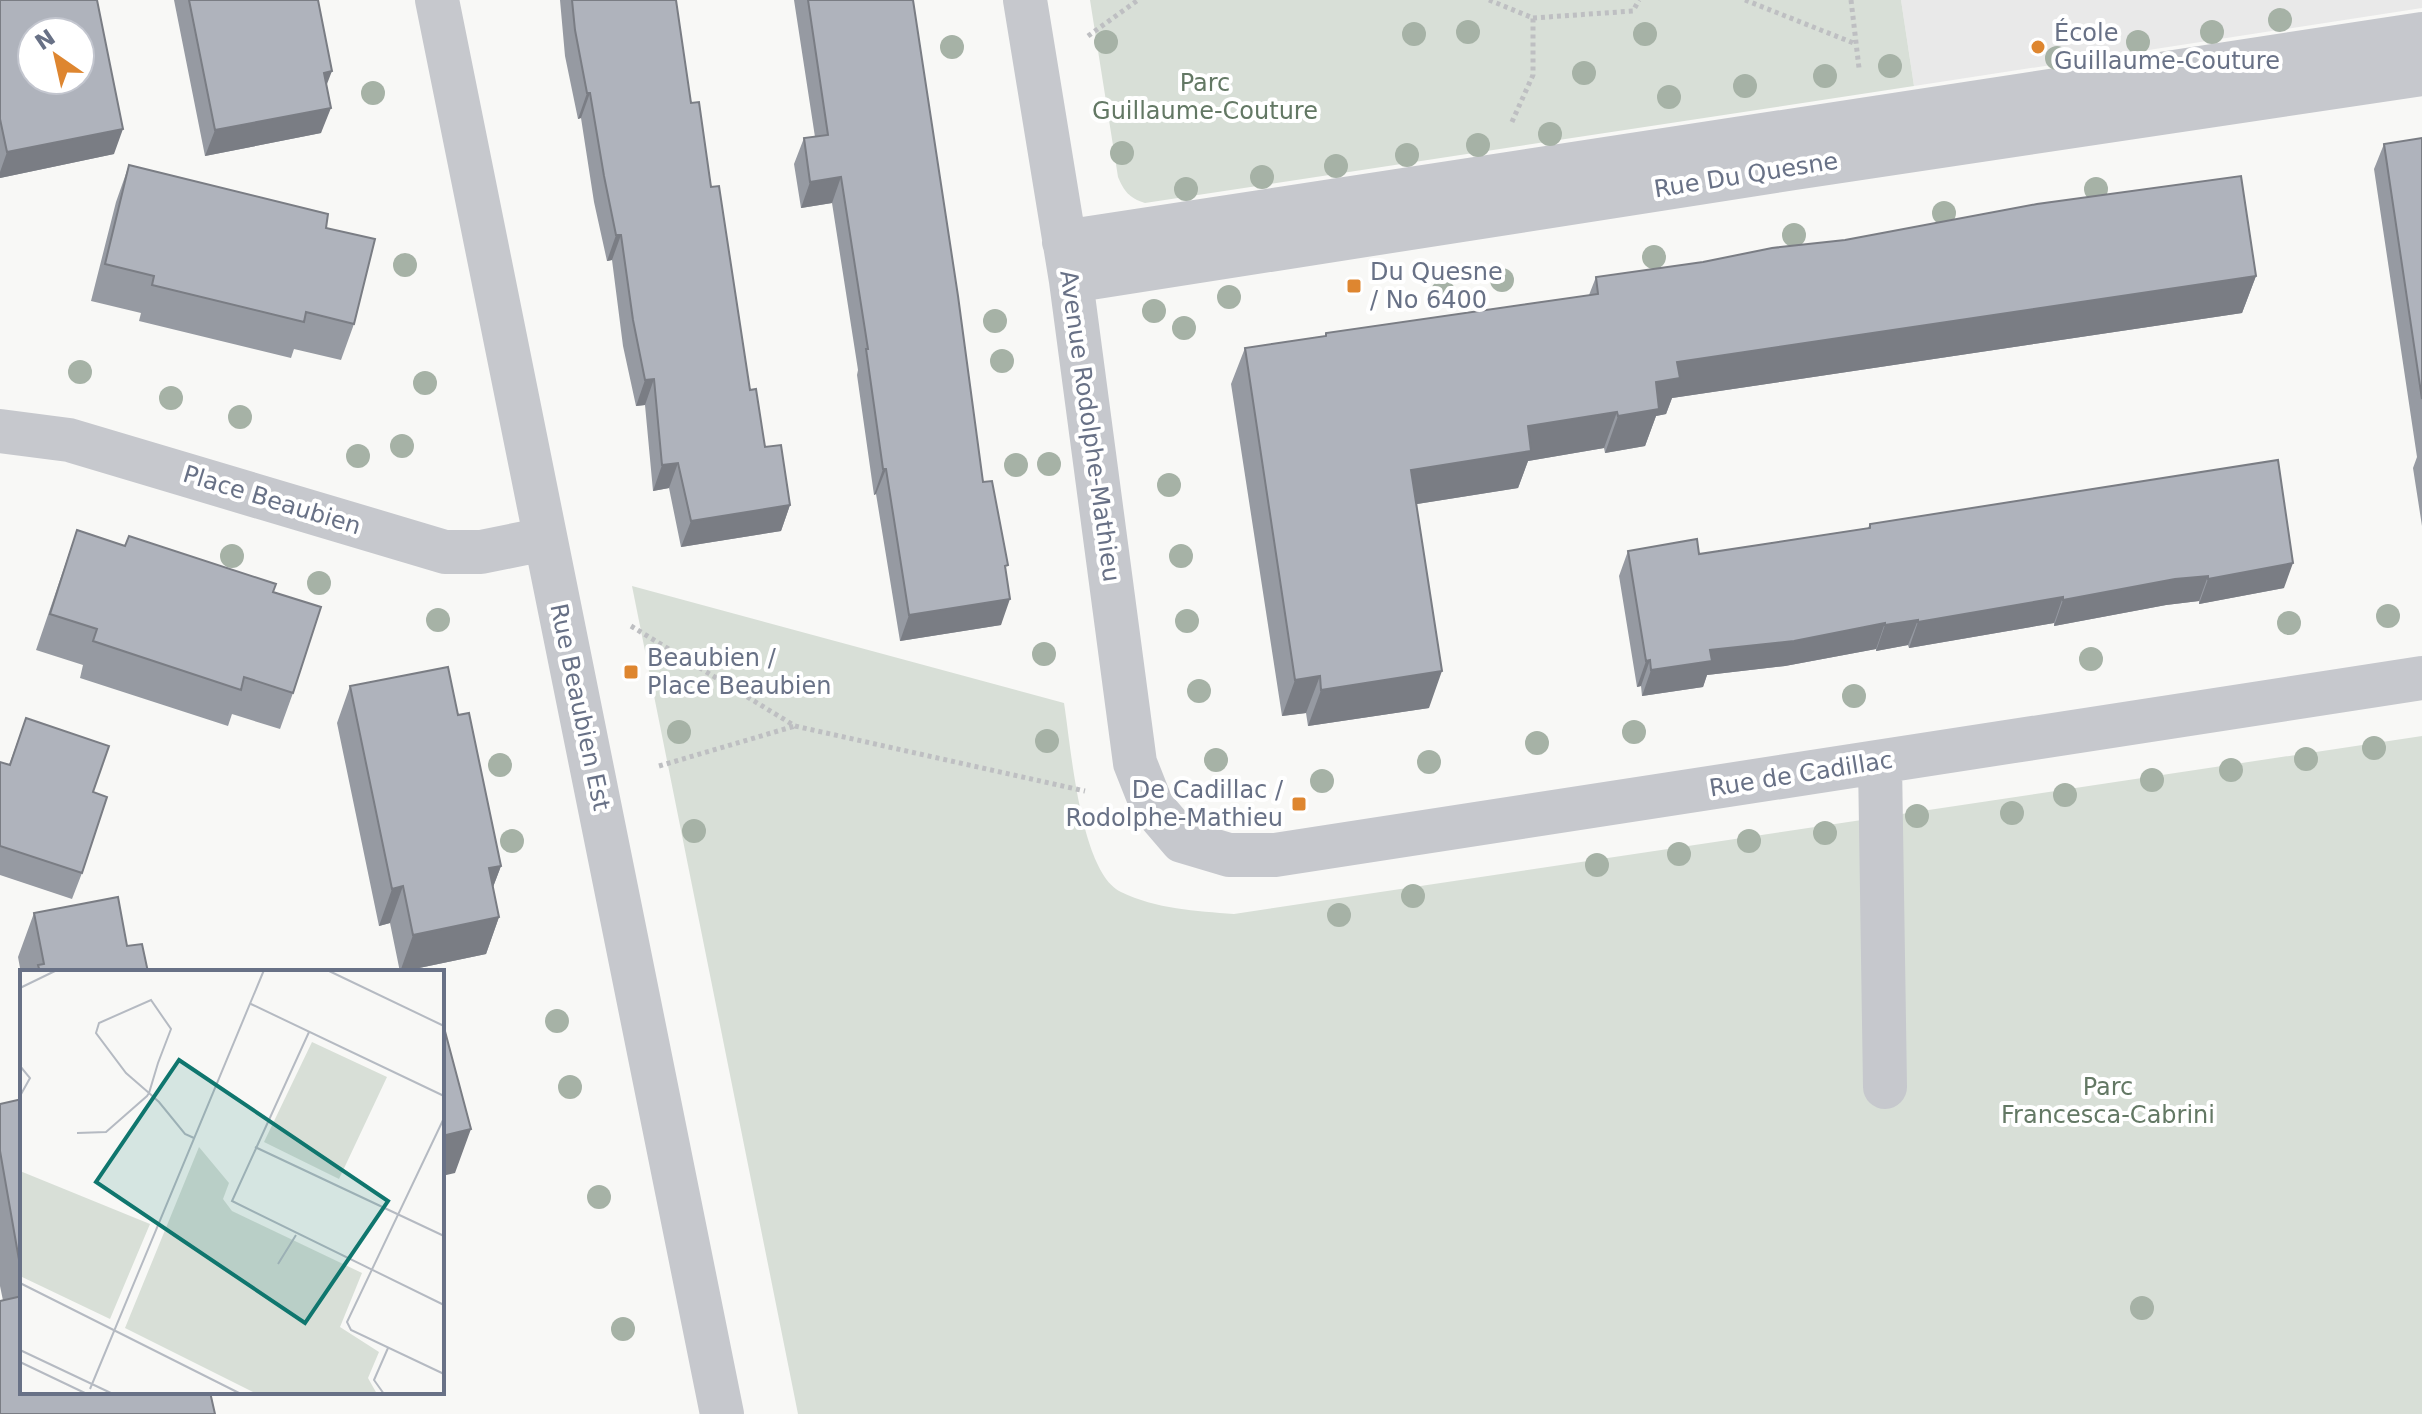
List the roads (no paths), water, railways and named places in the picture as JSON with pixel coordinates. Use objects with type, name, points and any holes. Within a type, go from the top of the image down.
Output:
[{"type":"street","name":"Rue Beaubien Est","points":[[437,0],[722,1414]]},
{"type":"street","name":"Avenue Rodolphe-Mathieu","points":[[1025,0],[1068,261],[1135,763],[1152,806],[1182,841]]},
{"type":"street","points":[[1068,261],[2422,34]]},
{"type":"street","name":"Rue Du Quesne","points":[[1068,261],[1779,170],[2422,74]]},
{"type":"street","name":"Place Beaubien","points":[[0,431],[69,440],[445,552],[481,552],[545,539]]},
{"type":"street","name":"Rue de Cadillac","points":[[1182,841],[1229,855],[1275,855],[2422,678]]},
{"type":"street","points":[[1880,762],[1885,1087]]},
{"type":"place","name":"École Guillaume-Couture","points":[[2038,47]]},
{"type":"place","name":"Du Quesne / No 6400","points":[[1354,286]]},
{"type":"place","name":"Beaubien / Place Beaubien","points":[[631,672]]},
{"type":"place","name":"De Cadillac / Rodolphe-Mathieu","points":[[1299,804]]},
{"type":"park label","name":"Parc Guillaume-Couture","points":[[1205,97]]},
{"type":"park label","name":"Parc Francesca-Cabrini","points":[[2108,1101]]}]
